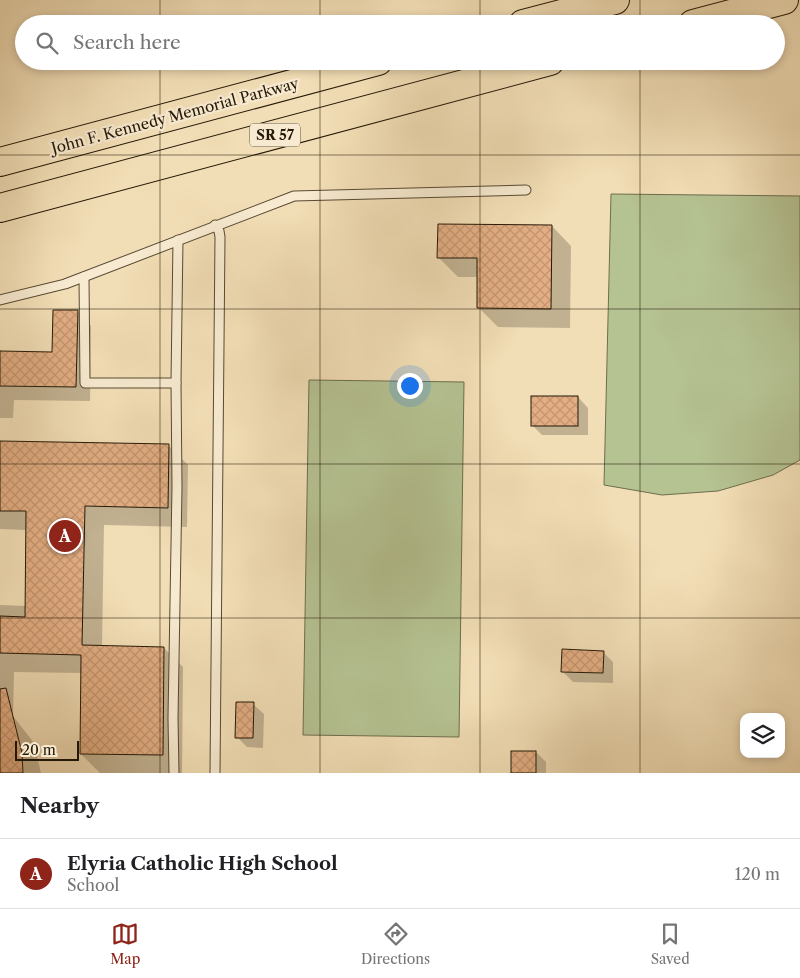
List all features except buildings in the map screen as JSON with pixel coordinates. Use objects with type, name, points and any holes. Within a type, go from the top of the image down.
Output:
[{"type":"highway","points":[[558,15],[615,0]]},
{"type":"highway","points":[[727,15],[784,0]]},
{"type":"highway","name":"John F. Kennedy Memorial Parkway","points":[[0,162],[344,70]]},
{"type":"highway","name":"SR 57","points":[[0,208],[516,70]]},
{"type":"lane","points":[[0,300],[65,284],[294,196],[526,190]]},
{"type":"lane","points":[[215,225],[220,237],[215,773]]},
{"type":"lane","points":[[174,773],[178,240]]},
{"type":"lane","points":[[84,277],[85,383],[176,384]]},
{"type":"green space","points":[[611,194],[800,196],[800,460],[773,475],[718,491],[662,495],[604,485]]},
{"type":"green space","points":[[309,380],[464,382],[459,737],[303,735]]},
{"type":"place","name":"Elyria Catholic High School","points":[[65,536]]}]
